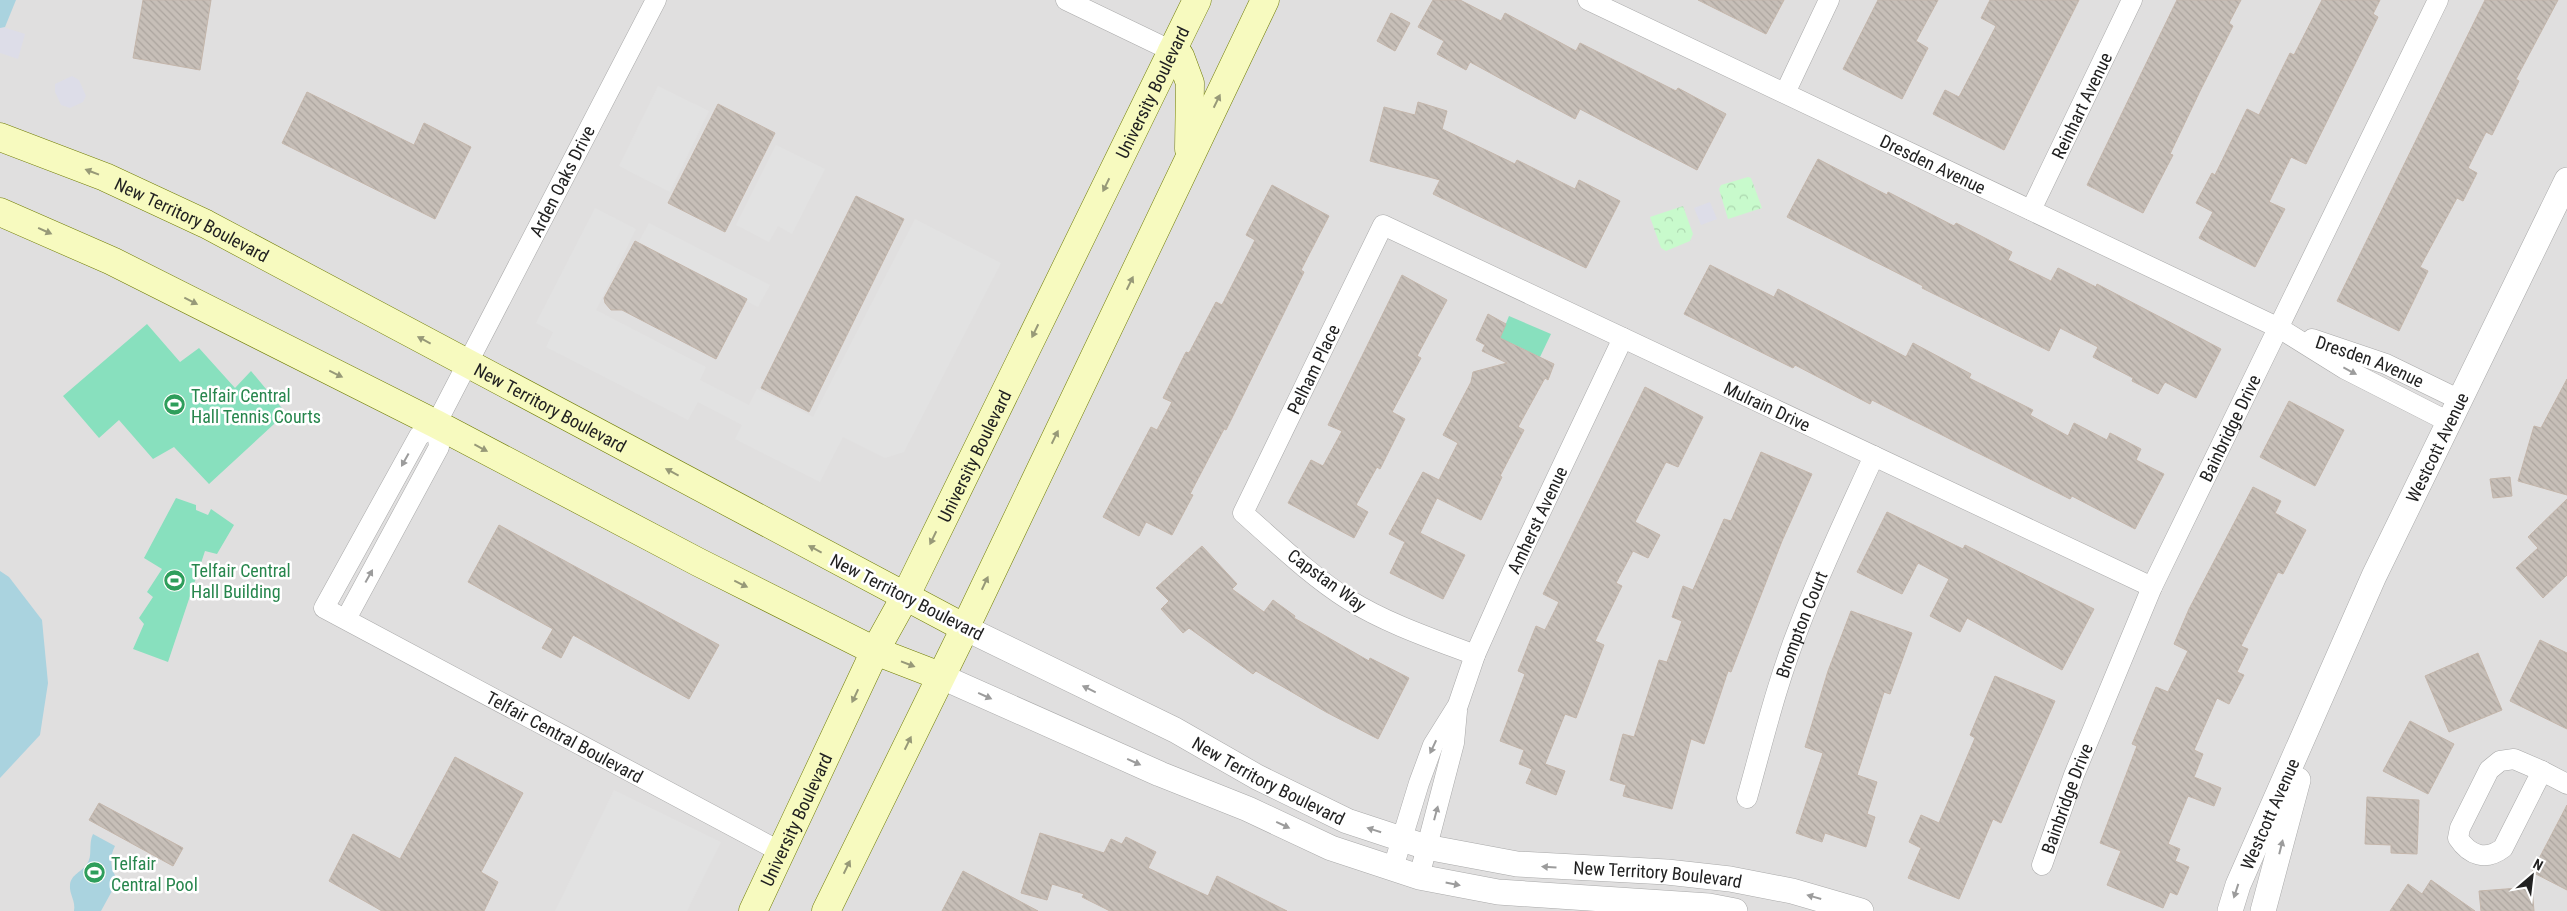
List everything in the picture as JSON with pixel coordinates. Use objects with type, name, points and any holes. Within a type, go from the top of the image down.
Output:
[{"type":"main road","name":"University Boulevard","points":[[753,911],[783,853],[876,652],[1197,0]]},
{"type":"main road","points":[[826,911],[965,628],[1265,0]]},
{"type":"main road","points":[[1172,51],[1180,56],[1190,83],[1188,160]]},
{"type":"main road","name":"New Territory Boulevard","points":[[0,137],[106,177],[197,220],[965,628]]},
{"type":"main road","name":"New Territory Boulevard","points":[[0,212],[112,261],[436,424],[689,558],[876,652],[940,676]]},
{"type":"street","name":"Arden Oaks Drive","points":[[467,363],[656,0]]},
{"type":"street","points":[[1066,0],[1172,51]]},
{"type":"street","name":"Dresden Avenue","points":[[1588,0],[2279,328],[2345,369],[2449,422]]},
{"type":"street","points":[[1785,93],[1829,0]]},
{"type":"street","name":"Reinhart Avenue","points":[[2031,210],[2132,0]]},
{"type":"street","name":"Bainbridge Drive","points":[[2042,866],[2074,775],[2152,588],[2438,0]]},
{"type":"street","name":"Westcott Avenue","points":[[2230,911],[2238,885],[2313,719],[2374,576],[2567,181]]},
{"type":"street","name":"Mulrain Drive","points":[[1383,225],[2152,588]]},
{"type":"street","name":"Pelham Place","points":[[1243,513],[1383,225]]},
{"type":"street","name":"Dresden Avenue","points":[[2279,328],[2386,364],[2460,400]]},
{"type":"street","name":"Amherst Avenue","points":[[1393,868],[1433,744],[1458,705],[1476,655],[1512,572],[1624,338]]},
{"type":"street","name":"Telfair Central Boulevard","points":[[467,363],[436,424],[418,436],[324,608],[783,853]]},
{"type":"street","points":[[346,619],[439,447],[436,424]]},
{"type":"street","name":"Brompton Court","points":[[1747,798],[1778,688],[1798,628],[1823,567],[1874,456]]},
{"type":"street","name":"Capstan Way","points":[[1243,513],[1319,578],[1350,600],[1400,625],[1476,655]]},
{"type":"street","points":[[368,528],[389,540]]},
{"type":"street","name":"New Territory Boulevard","points":[[965,628],[1175,730],[1257,777],[1347,821],[1426,847],[1517,864],[1667,872],[1730,879],[1792,891],[1861,911]]},
{"type":"street","name":"New Territory Boulevard","points":[[940,676],[1160,774],[1248,809],[1331,848],[1419,877],[1498,892],[1709,906],[1735,911]]},
{"type":"street","name":"Amherst Avenue","points":[[1419,877],[1454,743],[1458,705]]},
{"type":"street","name":"Westcott Avenue","points":[[2263,911],[2275,873],[2313,719]]},
{"type":"street","points":[[2542,771],[2503,848],[2485,857],[2464,847],[2458,838],[2460,828],[2489,770],[2500,761],[2514,759],[2542,771],[2567,784]]},
{"type":"shaded area","points":[[0,0],[2567,0],[2567,911],[0,911]]},
{"type":"shaded area","points":[[0,26],[25,34],[18,59],[0,53]]},
{"type":"shaded area","points":[[72,76],[79,80],[86,96],[83,102],[70,108],[61,105],[55,92],[55,84]]},
{"type":"shaded area","points":[[658,86],[709,111],[670,192],[619,166]]},
{"type":"shaded area","points":[[776,145],[825,169],[792,234],[778,226],[769,242],[736,225]]},
{"type":"shaded area","points":[[1710,202],[1717,219],[1701,225],[1694,208]]},
{"type":"shaded area","points":[[595,208],[636,229],[596,310],[706,367],[700,380],[749,405],[757,389],[813,417],[915,219],[1001,263],[904,452],[885,458],[843,437],[820,482],[735,439],[742,425],[698,402],[688,420],[546,347],[553,332],[536,323]]},
{"type":"shaded area","points":[[649,223],[770,285],[758,307],[637,245]]},
{"type":"shaded area","points":[[614,790],[721,842],[687,911],[555,911]]},
{"type":"green space","points":[[1748,177],[1751,178],[1762,208],[1728,219],[1719,189],[1721,185]]},
{"type":"green space","points":[[1683,206],[1693,234],[1690,241],[1666,251],[1661,248],[1650,217]]},
{"type":"green space","points":[[1509,316],[1551,334],[1540,357],[1500,338]]},
{"type":"green space","name":"Telfair Central Hall Tennis Courts","points":[[147,324],[180,362],[199,348],[235,388],[251,371],[286,413],[209,484],[174,447],[153,459],[119,420],[99,438],[63,396]]},
{"type":"green space","name":"Telfair Central Hall Building","points":[[176,498],[196,505],[196,510],[208,515],[211,509],[234,525],[217,554],[205,551],[168,662],[133,649],[144,624],[139,618],[153,597],[147,592],[162,569],[144,558]]},
{"type":"water","points":[[0,0],[16,0],[5,27],[0,28]]},
{"type":"water","points":[[0,571],[9,577],[42,620],[48,683],[40,735],[0,778]]},
{"type":"water","name":"Telfair Central Pool","points":[[93,834],[115,846],[111,863],[113,872],[118,880],[101,911],[74,911],[70,888],[71,881],[89,861]]},
{"type":"building","points":[[143,0],[211,0],[200,70],[133,58]]},
{"type":"building","points":[[1433,0],[1460,0],[1501,21],[1505,13],[1576,51],[1580,43],[1676,91],[1678,88],[1726,114],[1697,170],[1580,109],[1575,119],[1470,62],[1466,70],[1437,54],[1444,41],[1418,27]]},
{"type":"building","points":[[1698,0],[1784,0],[1766,34]]},
{"type":"building","points":[[1878,0],[1938,0],[1916,41],[1928,48],[1902,99],[1843,69]]},
{"type":"building","points":[[1990,0],[2079,0],[2004,150],[1933,114],[1945,90],[1959,97],[1996,26],[1981,18]]},
{"type":"building","points":[[2177,0],[2241,0],[2229,23],[2233,26],[2170,154],[2173,155],[2143,213],[2087,185]]},
{"type":"building","points":[[2322,0],[2380,0],[2373,14],[2378,17],[2306,164],[2291,157],[2269,202],[2285,209],[2255,267],[2199,238],[2213,212],[2196,203],[2212,173],[2215,175],[2247,109],[2259,115],[2290,53],[2294,55]]},
{"type":"building","points":[[2485,0],[2558,0],[2516,79],[2519,81],[2492,135],[2486,132],[2468,168],[2477,173],[2463,201],[2457,198],[2420,267],[2428,271],[2399,331],[2337,301]]},
{"type":"building","points":[[1391,13],[1410,23],[1395,51],[1377,41]]},
{"type":"building","points":[[307,92],[414,145],[424,123],[471,147],[435,219],[282,143]]},
{"type":"building","points":[[1418,102],[1447,111],[1442,129],[1515,164],[1517,160],[1575,189],[1579,180],[1620,201],[1586,268],[1433,194],[1440,180],[1370,161],[1384,107],[1415,115]]},
{"type":"building","points":[[718,104],[775,133],[725,232],[668,203]]},
{"type":"building","points":[[1818,159],[1887,195],[1888,192],[1954,226],[1956,223],[2012,252],[2008,260],[2051,281],[2058,268],[2096,287],[2097,284],[2221,349],[2196,398],[2165,382],[2158,394],[2132,381],[2133,378],[2093,357],[2098,347],[2060,328],[2049,351],[1922,288],[1923,286],[1787,217]]},
{"type":"building","points":[[1272,185],[1329,216],[1301,270],[1304,272],[1282,317],[1226,430],[1224,429],[1190,494],[1193,495],[1172,535],[1146,522],[1139,536],[1103,517],[1151,427],[1157,430],[1172,402],[1163,398],[1186,352],[1189,353],[1216,302],[1222,305],[1255,240],[1246,235]]},
{"type":"building","points":[[856,196],[904,219],[809,412],[761,388]]},
{"type":"building","points":[[635,241],[747,299],[716,359],[622,310],[611,310],[605,303],[604,298]]},
{"type":"building","points":[[1710,265],[1774,297],[1778,289],[1906,357],[1913,343],[1971,374],[1969,378],[2033,410],[2030,415],[2068,436],[2074,423],[2107,440],[2110,433],[2141,449],[2136,460],[2164,474],[2135,529],[2072,496],[2070,499],[1872,400],[1870,404],[1795,365],[1793,368],[1684,314]]},
{"type":"building","points":[[1402,275],[1447,300],[1417,356],[1421,358],[1392,412],[1405,419],[1380,469],[1377,467],[1356,505],[1368,512],[1354,538],[1288,503],[1311,460],[1323,466],[1342,431],[1328,425]]},
{"type":"building","points":[[1488,314],[1506,324],[1500,338],[1554,364],[1548,380],[1545,378],[1518,427],[1524,430],[1500,476],[1502,477],[1481,520],[1437,498],[1420,533],[1465,555],[1443,599],[1390,573],[1405,542],[1389,534],[1423,472],[1439,480],[1458,443],[1443,435],[1471,382],[1473,372],[1507,363],[1482,351],[1485,345],[1476,340]]},
{"type":"building","points":[[2567,379],[2567,495],[2518,481],[2534,426],[2541,428]]},
{"type":"building","points":[[1645,387],[1703,417],[1678,467],[1666,462],[1635,522],[1660,535],[1648,558],[1633,551],[1616,583],[1622,586],[1595,641],[1604,645],[1576,718],[1565,714],[1545,764],[1565,771],[1556,795],[1526,783],[1532,769],[1519,764],[1524,750],[1500,741],[1525,674],[1518,671],[1536,626],[1545,630],[1559,602],[1543,594]]},
{"type":"building","points":[[2289,401],[2344,430],[2315,486],[2260,457]]},
{"type":"building","points":[[1761,452],[1812,474],[1782,541],[1731,672],[1728,671],[1704,744],[1691,739],[1672,809],[1623,796],[1626,785],[1610,780],[1623,734],[1634,737],[1659,660],[1667,662],[1682,621],[1672,617],[1683,586],[1693,590],[1724,519],[1731,521]]},
{"type":"building","points":[[2510,477],[2512,496],[2493,498],[2490,479]]},
{"type":"building","points":[[2253,487],[2281,501],[2275,513],[2306,530],[2283,574],[2278,572],[2241,646],[2248,649],[2237,672],[2244,675],[2229,704],[2217,698],[2194,750],[2203,754],[2194,777],[2221,788],[2214,806],[2188,796],[2168,844],[2180,849],[2175,861],[2189,867],[2177,895],[2170,892],[2163,908],[2107,885],[2121,851],[2100,843],[2137,746],[2132,744],[2156,687],[2168,692],[2188,651],[2174,644],[2189,609]]},
{"type":"building","points":[[2567,499],[2567,575],[2543,598],[2516,568],[2538,548],[2528,537]]},
{"type":"building","points":[[1887,512],[1963,549],[1965,545],[2094,609],[2062,670],[1967,618],[1960,632],[1930,616],[1949,579],[1918,563],[1902,594],[1857,572]]},
{"type":"building","points":[[499,525],[719,645],[689,699],[573,635],[561,658],[542,648],[553,629],[468,582]]},
{"type":"building","points":[[1202,546],[1237,584],[1232,589],[1264,612],[1273,600],[1295,616],[1294,618],[1369,661],[1370,658],[1409,678],[1378,739],[1326,712],[1256,671],[1253,674],[1189,628],[1183,633],[1161,609],[1169,601],[1156,588]]},
{"type":"building","points":[[1851,611],[1912,633],[1890,694],[1884,692],[1857,775],[1877,782],[1867,814],[1875,817],[1866,847],[1825,833],[1822,842],[1796,833],[1823,753],[1805,747],[1828,671]]},
{"type":"building","points":[[2540,640],[2567,653],[2567,729],[2510,701]]},
{"type":"building","points":[[2478,653],[2502,710],[2449,732],[2425,676]]},
{"type":"building","points":[[1995,676],[2055,701],[2001,823],[1993,819],[1959,899],[1908,878],[1921,848],[1909,842],[1921,815],[1939,823],[1975,738],[1970,735]]},
{"type":"building","points":[[2410,721],[2454,744],[2428,794],[2383,771]]},
{"type":"building","points":[[455,757],[523,793],[481,872],[498,882],[484,911],[382,911],[329,881],[353,834],[400,859]]},
{"type":"building","points":[[2367,797],[2419,800],[2417,854],[2391,853],[2391,845],[2365,844]]},
{"type":"building","points":[[99,803],[183,848],[173,866],[89,820]]},
{"type":"building","points":[[2567,805],[2567,890],[2532,872]]},
{"type":"building","points":[[1040,833],[1104,853],[1111,839],[1122,844],[1126,837],[1156,852],[1148,868],[1208,896],[1217,876],[1287,911],[1110,911],[1082,897],[1084,894],[1052,884],[1047,900],[1021,893]]},
{"type":"building","points":[[963,871],[1038,911],[942,911]]},
{"type":"building","points":[[2431,880],[2475,911],[2390,911],[2408,884],[2422,894]]},
{"type":"building","points":[[2532,887],[2534,911],[2481,911],[2479,891]]},
{"type":"place","name":"Telfair Central Hall Tennis Courts","points":[[175,405]]},
{"type":"place","name":"Telfair Central Hall Building","points":[[175,580]]},
{"type":"place","name":"Telfair Central Pool","points":[[95,873]]}]
